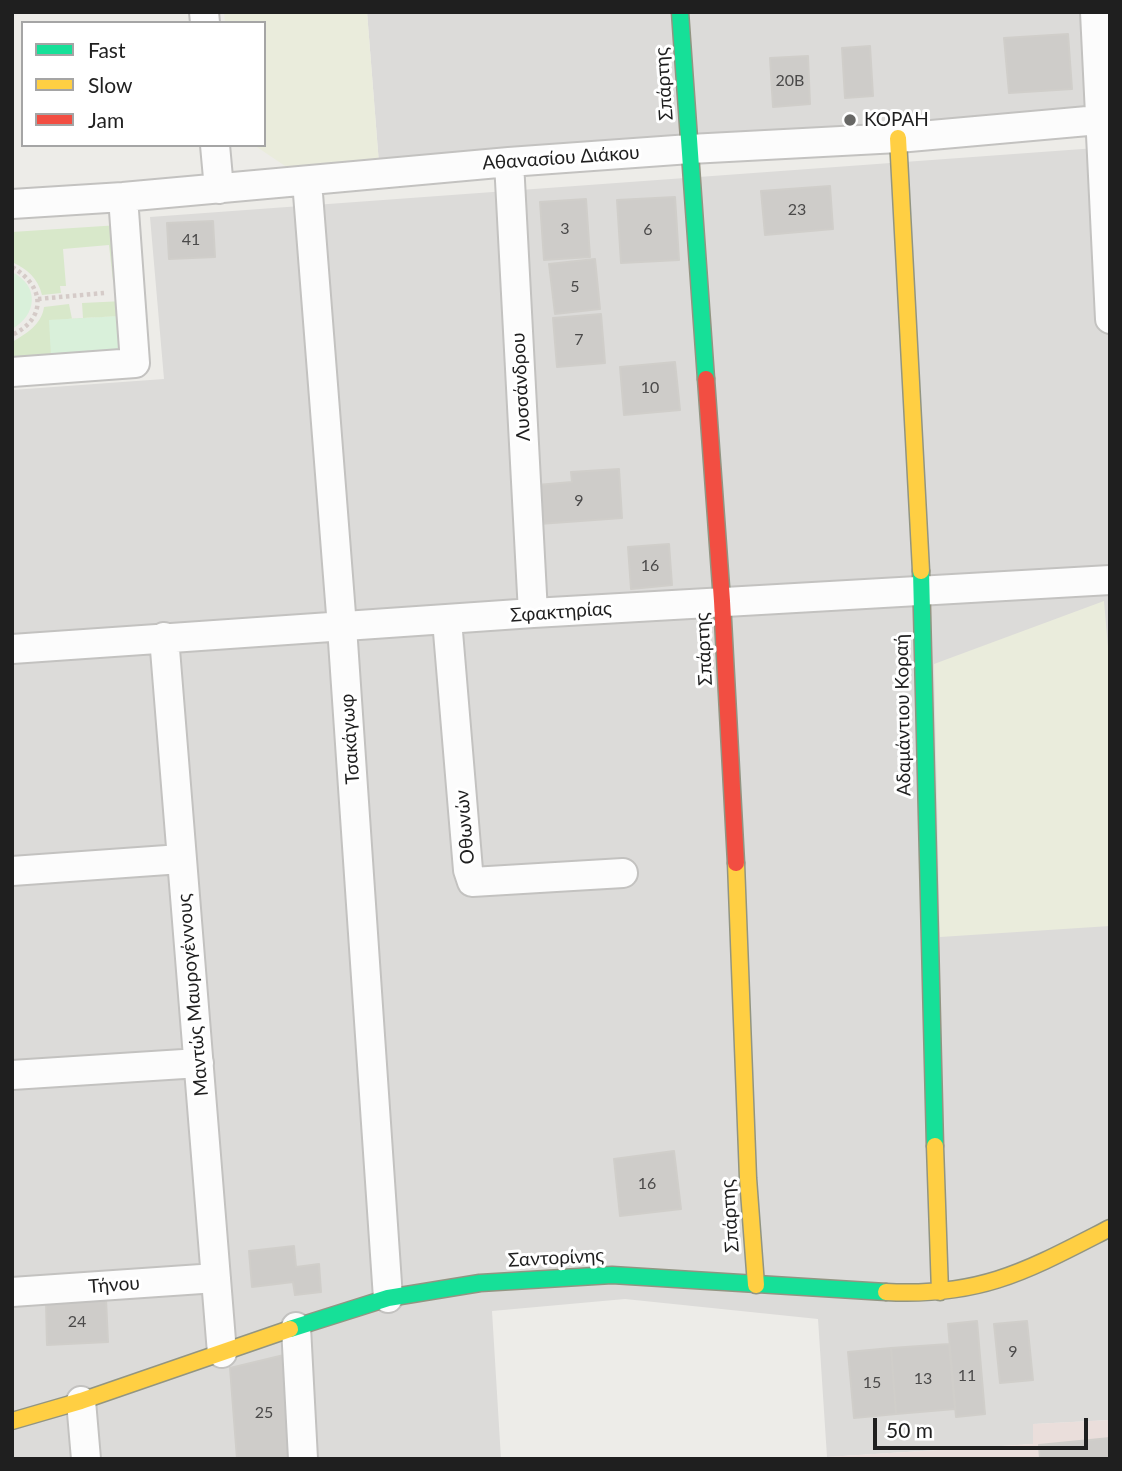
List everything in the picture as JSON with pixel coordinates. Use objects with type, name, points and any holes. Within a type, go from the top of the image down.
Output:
[{"type":"street","name":"Σπάρτης","points":[[680,12],[722,601],[743,1008],[748,1178],[757,1285]]},
{"type":"street","points":[[1095,12],[1105,119],[1110,319]]},
{"type":"street","name":"Αθανασίου Διάκου","points":[[12,204],[219,189],[509,162],[898,138],[1105,119]]},
{"type":"street","name":"Αδαμάντιου Κοραή","points":[[898,138],[922,590],[929,967],[940,1292]]},
{"type":"street","points":[[215,147],[219,189]]},
{"type":"street","name":"Λυσσάνδρου","points":[[509,162],[533,613]]},
{"type":"street","name":"Τσακάγωφ","points":[[307,181],[342,627],[388,1298]]},
{"type":"street","points":[[12,372],[135,363],[123,197]]},
{"type":"street","name":"Σφακτηρίας","points":[[12,649],[722,601],[1110,580]]},
{"type":"street","name":"Οθωνών","points":[[447,621],[468,870],[472,881],[623,873]]},
{"type":"street","name":"Μαντώς Μαυρογέννους","points":[[164,637],[222,1353]]},
{"type":"street","points":[[12,871],[181,859]]},
{"type":"street","points":[[12,1075],[199,1063]]},
{"type":"street","name":"Σαντορίνης","points":[[12,1421],[81,1401],[388,1298],[480,1283],[612,1275],[909,1293],[940,1292],[984,1285],[1012,1276],[1110,1228]]},
{"type":"street","name":"Τήνου","points":[[12,1292],[216,1278]]},
{"type":"street","points":[[296,1327],[303,1459]]},
{"type":"street","points":[[81,1401],[86,1459]]},
{"type":"path","points":[[12,267],[31,281],[38,299],[29,323],[12,335]]},
{"type":"path","points":[[38,299],[130,290]]},
{"type":"shaded area","points":[[367,12],[1110,12],[1110,114],[379,164]]},
{"type":"shaded area","points":[[1110,147],[1110,1420],[1034,1424],[1034,1444],[827,1457],[818,1319],[625,1299],[492,1311],[501,1459],[12,1459],[12,390],[164,379],[150,217]]},
{"type":"shaded area","points":[[1110,1420],[1110,1459],[827,1459],[1033,1444],[1033,1424]]},
{"type":"green space","points":[[224,12],[367,12],[379,164],[291,170],[257,147],[266,147],[266,21],[225,21]]},
{"type":"green space","points":[[119,225],[124,280],[113,281],[109,245],[63,249],[66,286],[60,286],[61,293],[42,295],[31,275],[12,262],[12,232]]},
{"type":"green space","points":[[12,272],[27,285],[32,300],[26,316],[12,329]]},
{"type":"green space","points":[[124,301],[130,357],[12,366],[12,342],[37,323],[44,307],[69,304],[72,319],[122,316],[83,318],[82,303]]},
{"type":"green space","points":[[122,316],[125,352],[51,357],[49,320]]},
{"type":"green space","points":[[1104,601],[1110,671],[1110,926],[940,937],[934,664]]},
{"type":"building","points":[[1068,34],[1072,89],[1009,93],[1004,38]]},
{"type":"building","points":[[870,46],[873,96],[845,98],[842,48]]},
{"type":"building","points":[[808,56],[810,104],[773,107],[770,58]]},
{"type":"building","points":[[830,186],[833,229],[765,235],[761,191]]},
{"type":"building","points":[[675,197],[679,260],[621,263],[617,200]]},
{"type":"building","points":[[586,199],[590,257],[544,260],[540,202]]},
{"type":"building","points":[[213,221],[215,257],[169,259],[167,223]]},
{"type":"building","points":[[595,259],[600,309],[555,314],[549,264]]},
{"type":"building","points":[[601,314],[605,363],[557,367],[553,318]]},
{"type":"building","points":[[675,362],[680,410],[624,415],[620,367]]},
{"type":"building","points":[[619,469],[622,518],[539,524],[537,485],[572,482],[571,472]]},
{"type":"building","points":[[669,544],[672,585],[631,589],[628,547]]},
{"type":"building","points":[[674,1151],[681,1209],[620,1216],[614,1159]]},
{"type":"building","points":[[294,1246],[296,1267],[319,1264],[321,1292],[295,1295],[293,1282],[252,1287],[249,1251]]},
{"type":"building","points":[[106,1299],[108,1342],[47,1345],[46,1302]]},
{"type":"building","points":[[977,1321],[985,1414],[956,1417],[948,1324]]},
{"type":"building","points":[[1027,1321],[1033,1380],[1000,1383],[994,1324]]},
{"type":"building","points":[[949,1344],[955,1409],[896,1414],[891,1348]]},
{"type":"building","points":[[891,1348],[896,1414],[854,1418],[848,1352]]},
{"type":"building","points":[[288,1354],[298,1459],[237,1459],[230,1368]]},
{"type":"building","points":[[1110,1438],[1110,1459],[1040,1459],[1039,1445]]},
{"type":"traffic: fast","points":[[680,12],[706,379]]},
{"type":"traffic: fast","points":[[921,571],[935,1146]]},
{"type":"traffic: fast","points":[[290,1329],[388,1298],[480,1283],[612,1275],[886,1292]]},
{"type":"traffic: slow","points":[[898,138],[921,571]]},
{"type":"traffic: slow","points":[[736,863],[748,1178],[756,1285]]},
{"type":"traffic: slow","points":[[935,1146],[940,1292]]},
{"type":"traffic: slow","points":[[886,1292],[950,1290],[1003,1278],[1110,1228]]},
{"type":"traffic: slow","points":[[12,1421],[81,1401],[290,1329]]},
{"type":"traffic: jam","points":[[706,379],[722,601],[736,863]]},
{"type":"place","name":"ΚΟΡΑΗ","points":[[850,120]]}]
